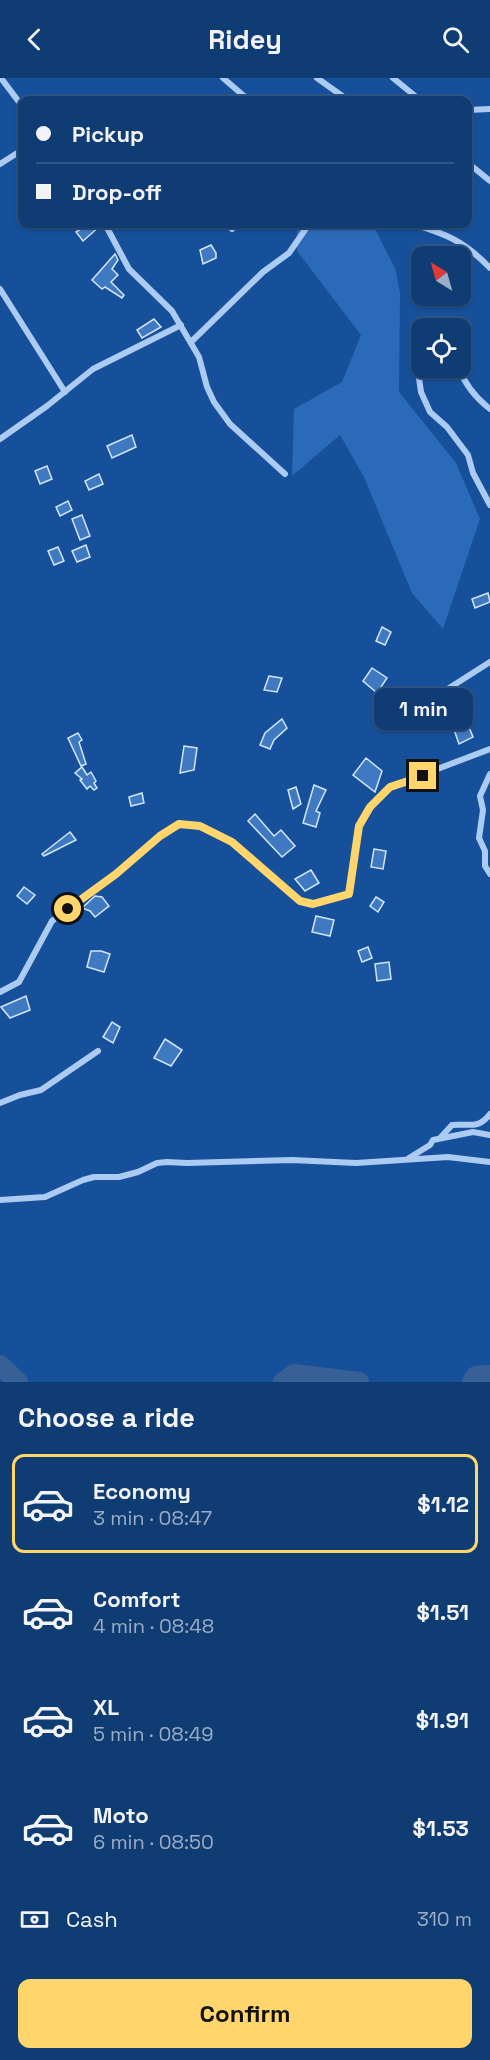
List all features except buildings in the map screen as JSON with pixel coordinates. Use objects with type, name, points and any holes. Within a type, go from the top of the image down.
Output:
[{"type":"street","points":[[1,78],[18,101]]},
{"type":"street","points":[[223,78],[244,96]]},
{"type":"street","points":[[317,78],[342,96]]},
{"type":"street","points":[[393,78],[415,96]]},
{"type":"street","points":[[0,90],[5,84]]},
{"type":"street","points":[[472,110],[490,108]]},
{"type":"street","points":[[0,164],[18,153]]},
{"type":"street","points":[[472,165],[490,181]]},
{"type":"street","points":[[107,228],[129,269],[172,311],[181,325],[199,357],[207,387],[214,402],[230,424],[285,474]]},
{"type":"street","points":[[191,342],[263,272],[289,253],[306,228]]},
{"type":"street","points":[[426,228],[445,234],[470,248],[490,268]]},
{"type":"street","points":[[0,289],[65,392]]},
{"type":"street","points":[[0,439],[93,369],[181,325]]},
{"type":"street","points":[[419,378],[421,392],[430,412],[447,427],[468,455],[473,473],[490,505]]},
{"type":"street","points":[[463,378],[477,399],[490,409]]},
{"type":"street","points":[[410,713],[490,662]]},
{"type":"street","points":[[0,992],[19,982],[52,921],[116,874],[160,836],[179,824],[200,826],[232,842],[300,901],[313,904],[349,894],[359,826],[370,807],[390,787],[490,749]]},
{"type":"street","points":[[490,774],[480,796],[483,810],[479,838],[484,850],[485,866],[490,874]]},
{"type":"street","points":[[0,1102],[41,1090],[98,1051]]},
{"type":"street","points":[[441,1138],[452,1125],[474,1126],[484,1122],[490,1114]]},
{"type":"street","points":[[402,1160],[415,1156],[433,1140],[473,1132],[490,1135]]},
{"type":"street","points":[[0,1200],[45,1197],[83,1180],[94,1177],[119,1177],[138,1172],[157,1163],[167,1162],[292,1160],[357,1163],[447,1157],[490,1162]]},
{"type":"shaded area","points":[[297,228],[375,228],[395,268],[400,293],[399,392],[456,463],[480,519],[443,629],[412,593],[364,477],[340,435],[292,476],[294,409],[342,382],[361,335],[297,251]]},
{"type":"waterway","points":[[0,1365],[18,1382]]},
{"type":"waterway","points":[[283,1382],[294,1374],[359,1382]]},
{"type":"waterway","points":[[472,1382],[476,1376],[490,1375]]},
{"type":"route","points":[[68,909],[116,874],[160,836],[179,824],[200,826],[232,842],[300,901],[313,904],[349,894],[359,826],[370,807],[390,787],[423,776]]}]
